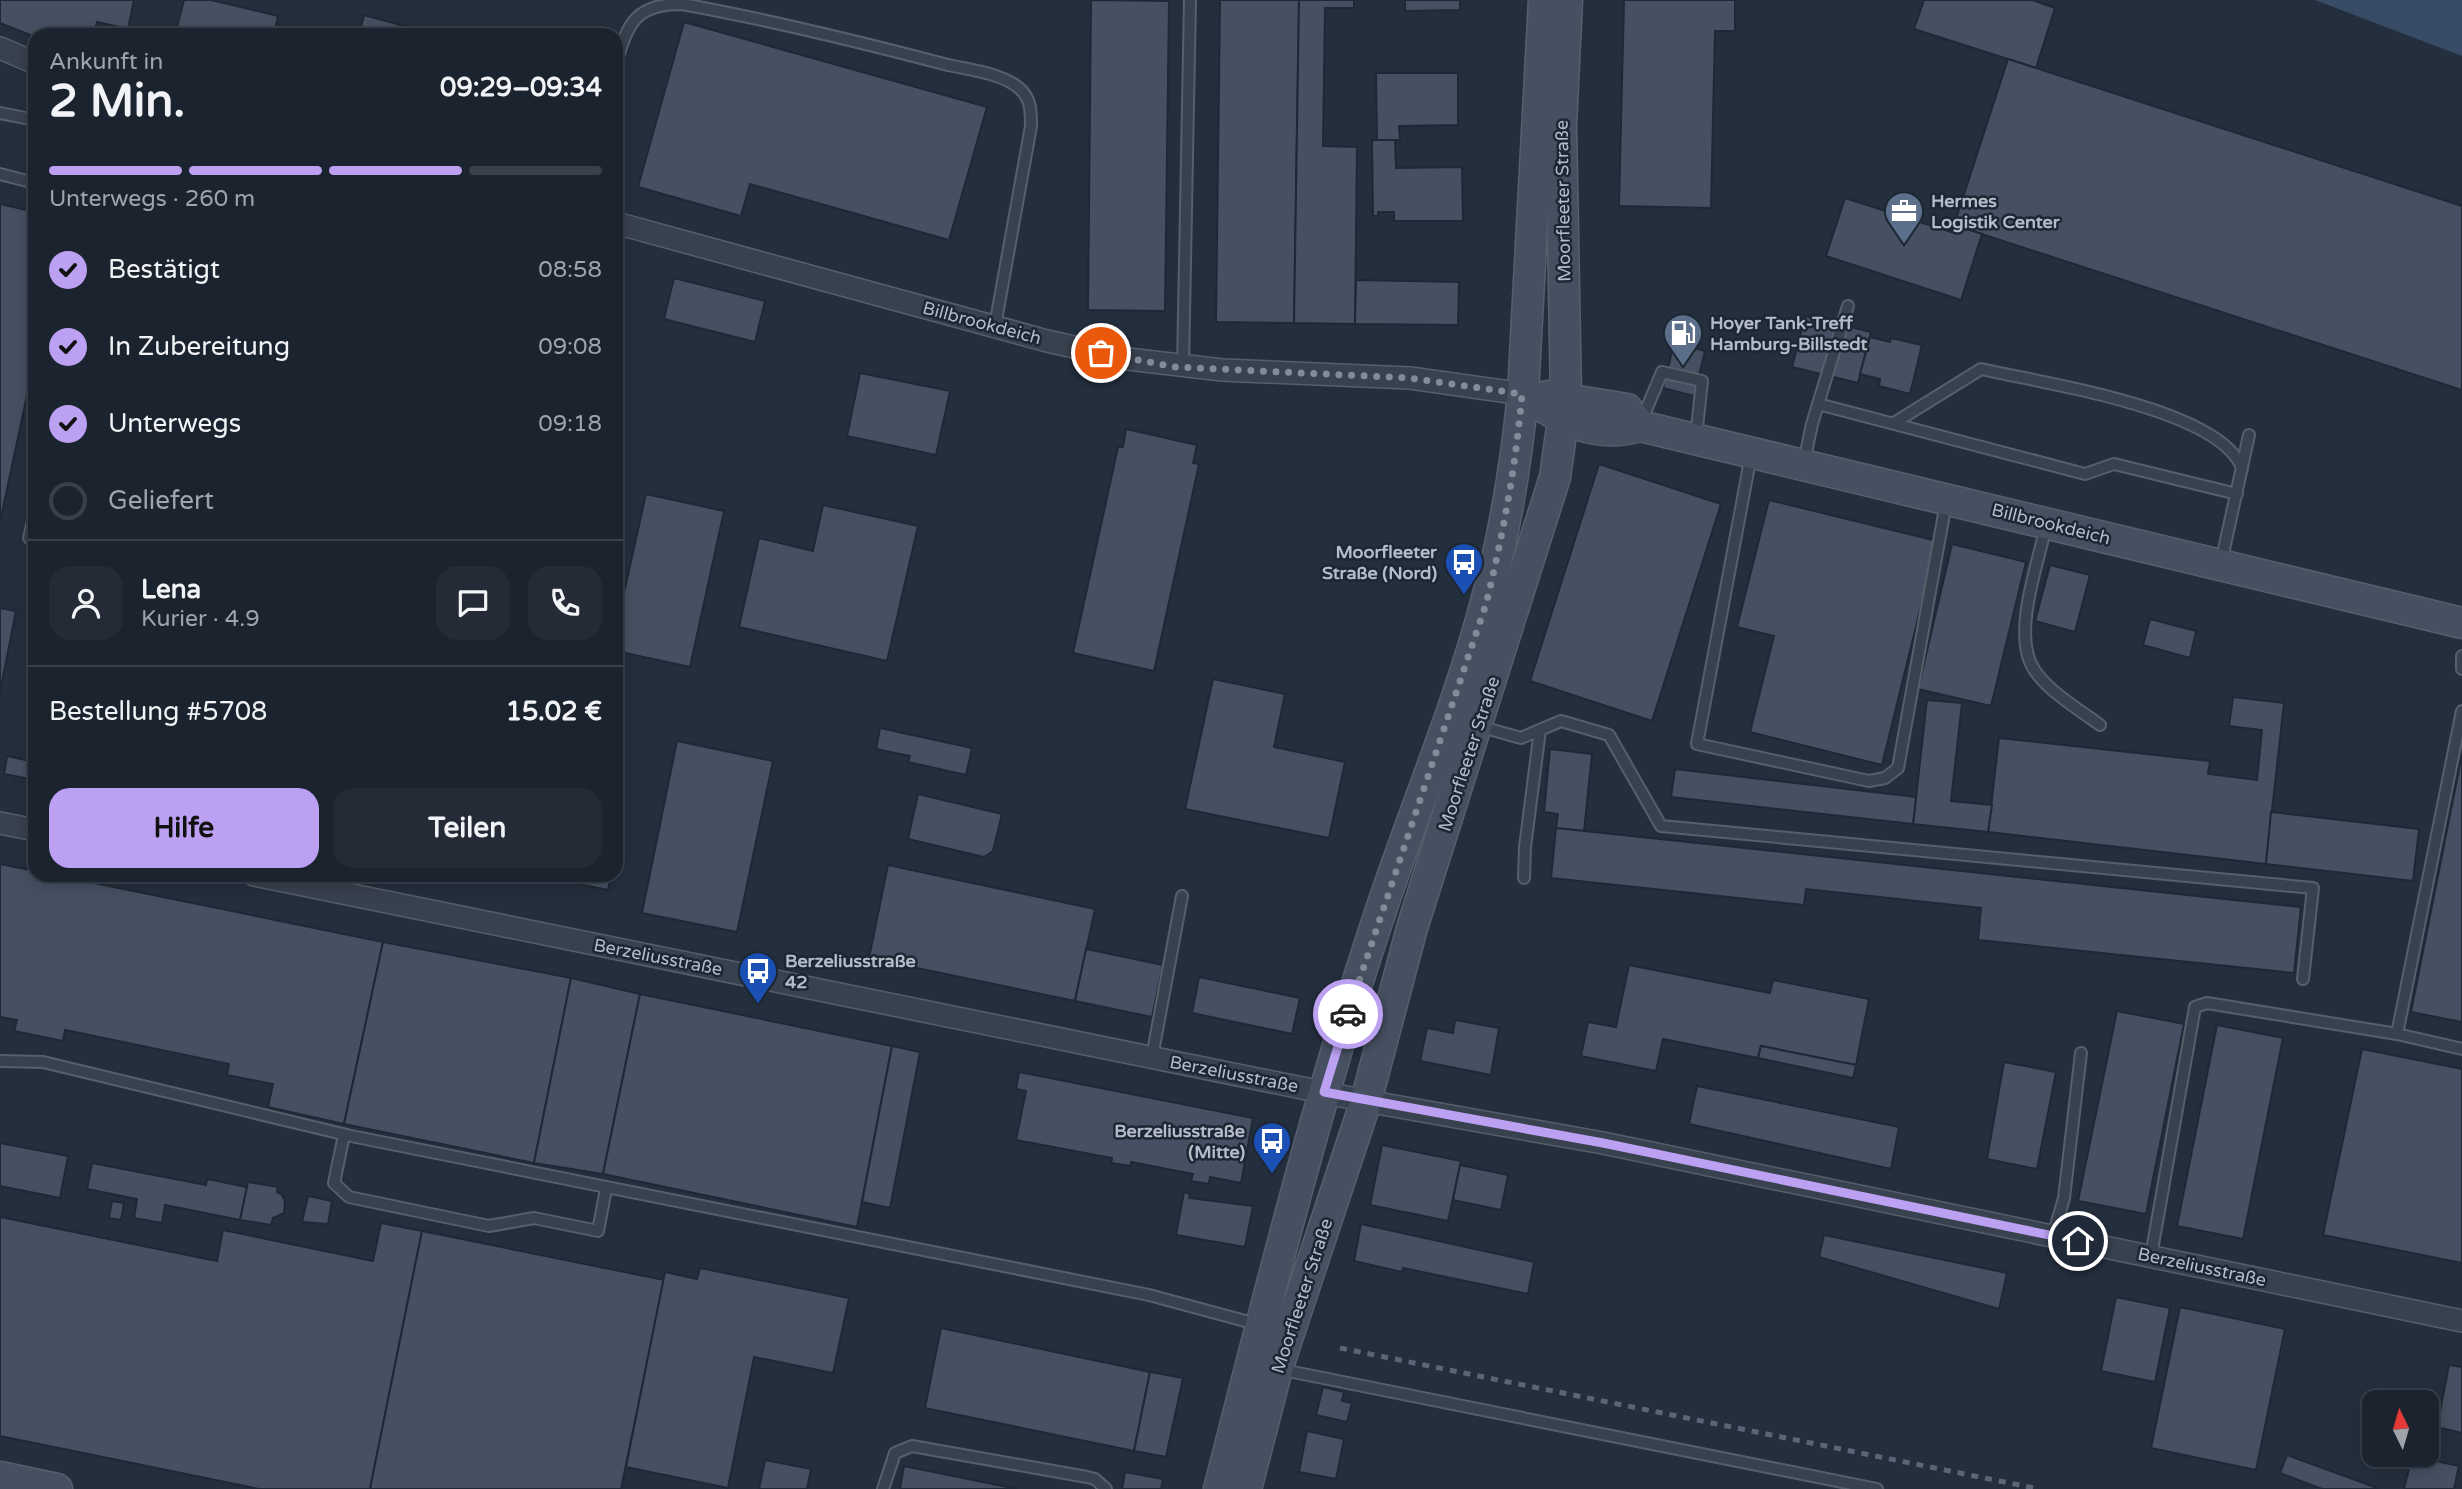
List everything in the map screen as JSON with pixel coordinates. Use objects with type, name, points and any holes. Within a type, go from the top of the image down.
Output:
[{"type":"main road","name":"Moorfleeter Straße","points":[[1219,1489],[1265,1365],[1275,1330],[1324,1092],[1380,911],[1486,604],[1500,547],[1517,447],[1522,394],[1544,0]]},
{"type":"main road","name":"Moorfleeter Straße","points":[[1275,1330],[1366,1101],[1412,928],[1555,477],[1565,409],[1561,125],[1567,0]]},
{"type":"main road","name":"Billbrookdeich","points":[[1522,394],[1565,409],[1627,409],[1640,426],[2462,623]]},
{"type":"main road","name":"Moorfleeter Straße","points":[[1246,1489],[1265,1365]]},
{"type":"main road","points":[[0,1478],[58,1489]]},
{"type":"street","points":[[0,48],[28,59]]},
{"type":"street","name":"Billbrookdeich","points":[[623,225],[995,326],[1128,359],[1183,367],[1410,378],[1522,394]]},
{"type":"street","points":[[0,823],[28,829]]},
{"type":"street","name":"Berzeliusstraße","points":[[288,882],[1366,1101],[1603,1143],[2462,1321]]},
{"type":"lane","points":[[1183,367],[1191,0]]},
{"type":"lane","points":[[623,44],[632,19],[645,9],[663,4],[682,4],[934,61],[1004,79],[1017,86],[1027,96],[1031,108],[1031,126],[995,326]]},
{"type":"lane","points":[[0,113],[28,119]]},
{"type":"lane","points":[[0,174],[28,181]]},
{"type":"lane","points":[[1804,464],[1818,404],[1848,306]]},
{"type":"lane","points":[[1894,423],[1981,369],[2176,416],[2223,443],[2242,468]]},
{"type":"lane","points":[[1640,426],[1662,372],[1702,381],[1696,440]]},
{"type":"lane","points":[[1818,404],[2085,474],[2115,464],[2237,494]]},
{"type":"lane","points":[[2220,565],[2249,435]]},
{"type":"lane","points":[[1752,452],[1697,744],[1869,781],[1885,778],[1898,768],[1947,499]]},
{"type":"lane","points":[[2046,523],[2024,622],[2031,665],[2056,693],[2100,725]]},
{"type":"lane","points":[[2462,656],[2462,669]]},
{"type":"lane","points":[[2397,1034],[2462,711]]},
{"type":"lane","points":[[1478,726],[1521,738],[1561,721],[1609,734],[1661,826],[2313,888],[2303,979]]},
{"type":"lane","points":[[1524,878],[1525,847],[1540,730]]},
{"type":"lane","points":[[1152,1058],[1182,896]]},
{"type":"lane","points":[[2151,1256],[2195,1007],[2207,1003],[2397,1034],[2462,1049]]},
{"type":"lane","points":[[2053,1236],[2064,1198],[2081,1053]]},
{"type":"lane","points":[[0,1060],[43,1062],[344,1135],[1149,1295],[1275,1330]]},
{"type":"lane","points":[[344,1135],[334,1183],[349,1197],[477,1224],[489,1226],[534,1218],[598,1231],[606,1189]]},
{"type":"lane","points":[[1265,1365],[1877,1489]]},
{"type":"lane","points":[[883,1489],[895,1453],[903,1447],[912,1446],[1087,1477],[1095,1479],[1106,1489]]},
{"type":"water","points":[[2315,0],[2462,0],[2462,56]]},
{"type":"building","points":[[0,0],[134,0],[128,28],[97,22],[96,28],[28,28],[28,34],[0,23]]},
{"type":"building","points":[[184,0],[211,0],[278,16],[275,28],[177,28]]},
{"type":"building","points":[[1091,0],[1169,1],[1165,311],[1088,310]]},
{"type":"building","points":[[1220,0],[1299,0],[1294,323],[1216,322]]},
{"type":"building","points":[[1299,0],[1354,0],[1354,8],[1325,8],[1323,146],[1357,147],[1355,324],[1294,323]]},
{"type":"building","points":[[1405,0],[1460,0],[1460,10],[1405,11]]},
{"type":"building","points":[[1624,0],[1735,0],[1735,31],[1715,31],[1711,208],[1619,206]]},
{"type":"building","points":[[1924,0],[2032,0],[2055,8],[2036,68],[1914,29]]},
{"type":"building","points":[[364,15],[411,28],[361,28]]},
{"type":"building","points":[[684,22],[987,107],[949,240],[750,184],[741,216],[638,187]]},
{"type":"building","points":[[2008,59],[2462,206],[2462,390],[1954,225]]},
{"type":"building","points":[[1376,73],[1458,73],[1458,125],[1399,126],[1400,140],[1377,140]]},
{"type":"building","points":[[1372,140],[1395,140],[1396,168],[1462,167],[1463,221],[1394,221],[1394,212],[1378,212],[1378,216],[1373,216]]},
{"type":"building","name":"Hermes Logistik Center","points":[[1845,198],[1951,232],[1954,225],[1982,234],[1961,300],[1826,256]]},
{"type":"building","points":[[0,204],[28,210],[28,391],[0,522]]},
{"type":"building","points":[[674,278],[765,301],[755,342],[664,319]]},
{"type":"building","points":[[1356,280],[1459,282],[1458,325],[1355,324]]},
{"type":"building","points":[[1805,316],[1871,332],[1858,383],[1792,367]]},
{"type":"building","points":[[1672,322],[1694,329],[1690,346],[1666,341],[1668,324]]},
{"type":"building","points":[[1870,337],[1890,342],[1891,338],[1922,345],[1910,394],[1879,386],[1880,379],[1860,374]]},
{"type":"building","points":[[1674,343],[1705,351],[1694,396],[1663,388]]},
{"type":"building","points":[[860,373],[950,391],[936,455],[847,436]]},
{"type":"building","points":[[1126,429],[1197,445],[1193,463],[1199,464],[1154,671],[1073,653],[1118,447],[1123,447]]},
{"type":"building","points":[[1599,464],[1721,504],[1652,721],[1530,681]]},
{"type":"building","points":[[646,494],[724,511],[690,667],[623,653],[623,597]]},
{"type":"building","points":[[1769,500],[1937,541],[1882,765],[1750,732],[1774,636],[1737,627]]},
{"type":"building","points":[[823,505],[918,526],[887,661],[739,627],[759,538],[813,551]]},
{"type":"building","points":[[1952,544],[2026,562],[1991,706],[1918,689]]},
{"type":"building","points":[[2050,565],[2090,575],[2075,632],[2035,621]]},
{"type":"building","points":[[0,608],[16,611],[0,692]]},
{"type":"building","points":[[2150,619],[2196,631],[2190,658],[2143,645]]},
{"type":"building","points":[[1213,679],[1285,694],[1274,747],[1345,762],[1329,838],[1185,809]]},
{"type":"building","points":[[2233,697],[2284,703],[2266,864],[1988,832],[1999,738],[2210,761],[2208,774],[2257,780],[2262,730],[2229,726]]},
{"type":"building","points":[[1927,700],[1962,703],[1951,801],[1992,805],[1988,832],[1913,824]]},
{"type":"building","points":[[880,728],[972,748],[966,775],[908,762],[910,756],[876,749]]},
{"type":"building","points":[[677,741],[773,761],[737,932],[642,913]]},
{"type":"building","points":[[1550,749],[1592,754],[1584,831],[1556,828],[1558,814],[1544,812]]},
{"type":"building","points":[[2462,754],[2462,1022],[2411,1012]]},
{"type":"building","points":[[7,756],[28,760],[28,779],[4,774]]},
{"type":"building","points":[[1675,769],[1916,797],[1913,824],[1671,797]]},
{"type":"building","points":[[918,794],[1002,814],[993,851],[984,857],[908,839]]},
{"type":"building","points":[[2271,812],[2419,829],[2413,881],[2266,864]]},
{"type":"building","points":[[1556,828],[2301,907],[2294,973],[1978,940],[1981,908],[1806,889],[1804,905],[1551,878]]},
{"type":"building","points":[[0,864],[28,870],[28,882],[89,882],[383,942],[344,1124],[268,1107],[273,1084],[227,1075],[229,1064],[65,1030],[63,1041],[14,1031],[17,1020],[0,1017]]},
{"type":"building","points":[[888,865],[1095,909],[1075,1001],[869,958]]},
{"type":"building","points":[[569,882],[610,882],[608,890]]},
{"type":"building","points":[[383,942],[571,978],[534,1163],[344,1124]]},
{"type":"building","points":[[1086,949],[1163,965],[1152,1017],[1075,1001]]},
{"type":"building","points":[[1629,965],[1770,993],[1773,980],[1869,999],[1856,1065],[1761,1046],[1758,1058],[1663,1039],[1656,1071],[1581,1056],[1588,1022],[1616,1027]]},
{"type":"building","points":[[1199,977],[1300,998],[1292,1034],[1192,1013]]},
{"type":"building","points":[[571,978],[640,994],[603,1174],[534,1163]]},
{"type":"building","points":[[640,994],[892,1046],[857,1227],[603,1174]]},
{"type":"building","points":[[2117,1011],[2184,1024],[2146,1214],[2078,1201]]},
{"type":"building","points":[[1455,1020],[1499,1028],[1491,1075],[1420,1061],[1427,1028],[1453,1033]]},
{"type":"building","points":[[2217,1025],[2283,1038],[2243,1239],[2177,1226]]},
{"type":"building","points":[[892,1046],[920,1052],[890,1208],[862,1202]]},
{"type":"building","points":[[1761,1046],[1856,1065],[1853,1078],[1758,1058]]},
{"type":"building","points":[[2362,1049],[2462,1069],[2462,1263],[2323,1235]]},
{"type":"building","points":[[2004,1062],[2056,1072],[2037,1169],[1987,1159]]},
{"type":"building","points":[[1019,1072],[1253,1118],[1241,1183],[1210,1177],[1209,1184],[1191,1181],[1193,1174],[1131,1162],[1131,1166],[1111,1163],[1112,1158],[1016,1140],[1026,1091],[1016,1089]]},
{"type":"building","points":[[1697,1086],[1899,1127],[1891,1169],[1689,1124]]},
{"type":"building","points":[[0,1143],[68,1156],[60,1198],[0,1186]]},
{"type":"building","points":[[1382,1145],[1461,1161],[1448,1221],[1370,1205]]},
{"type":"building","points":[[92,1163],[206,1185],[207,1179],[247,1187],[240,1220],[165,1205],[162,1223],[134,1218],[137,1199],[87,1189]]},
{"type":"building","points":[[1460,1165],[1508,1175],[1501,1210],[1453,1200]]},
{"type":"building","points":[[248,1182],[278,1187],[277,1192],[285,1201],[284,1213],[273,1218],[271,1225],[240,1220]]},
{"type":"building","points":[[1184,1192],[1190,1194],[1189,1198],[1253,1206],[1245,1247],[1176,1235]]},
{"type":"building","points":[[308,1196],[332,1201],[328,1224],[302,1222]]},
{"type":"building","points":[[112,1201],[124,1203],[121,1220],[109,1218]]},
{"type":"building","points":[[0,1217],[217,1261],[223,1230],[373,1261],[381,1223],[422,1231],[370,1489],[259,1489],[0,1436]]},
{"type":"building","points":[[1361,1224],[1534,1262],[1528,1294],[1403,1268],[1402,1272],[1354,1261]]},
{"type":"building","points":[[422,1231],[664,1280],[621,1489],[370,1489]]},
{"type":"building","points":[[1824,1235],[2007,1273],[1999,1309],[1819,1257]]},
{"type":"building","points":[[700,1268],[849,1298],[833,1373],[754,1357],[728,1488],[626,1467],[665,1272],[697,1279]]},
{"type":"building","points":[[2116,1297],[2170,1308],[2155,1382],[2101,1371]]},
{"type":"building","points":[[2180,1307],[2285,1329],[2256,1470],[2151,1448]]},
{"type":"building","points":[[941,1328],[1150,1372],[1134,1451],[925,1408]]},
{"type":"building","points":[[2449,1365],[2462,1367],[2462,1433],[2440,1428],[2440,1412]]},
{"type":"building","points":[[1150,1372],[1183,1378],[1166,1457],[1134,1451]]},
{"type":"building","points":[[1323,1387],[1344,1392],[1342,1401],[1352,1403],[1347,1422],[1316,1415]]},
{"type":"building","points":[[1307,1431],[1344,1439],[1336,1479],[1299,1472]]},
{"type":"building","points":[[2287,1455],[2380,1489],[2322,1489],[2280,1473]]},
{"type":"building","points":[[765,1460],[811,1469],[807,1489],[759,1489]]},
{"type":"building","points":[[2440,1462],[2459,1466],[2454,1489],[2404,1489],[2409,1467],[2439,1467]]},
{"type":"building","points":[[904,1466],[1017,1489],[900,1489]]},
{"type":"building","points":[[1125,1472],[1163,1479],[1161,1489],[1122,1489]]},
{"type":"railway","points":[[1340,1348],[2039,1489]]},
{"type":"way so far","points":[[1101,353],[1175,367],[1410,378],[1522,394],[1517,447],[1500,547],[1486,604],[1380,911],[1348,1014]]},
{"type":"place","name":"Hermes Logistik Center","points":[[1904,245]]},
{"type":"place","name":"Hoyer Tank-Treff Hamburg-Billstedt","points":[[1683,367]]},
{"type":"place","name":"Moorfleeter Straße (Nord)","points":[[1464,596]]},
{"type":"place","name":"Berzeliusstraße 42","points":[[758,1005]]},
{"type":"place","name":"Berzeliusstraße (Mitte)","points":[[1272,1175]]},
{"type":"route","points":[[1348,1014],[1324,1092],[1603,1143],[2078,1241]]}]
